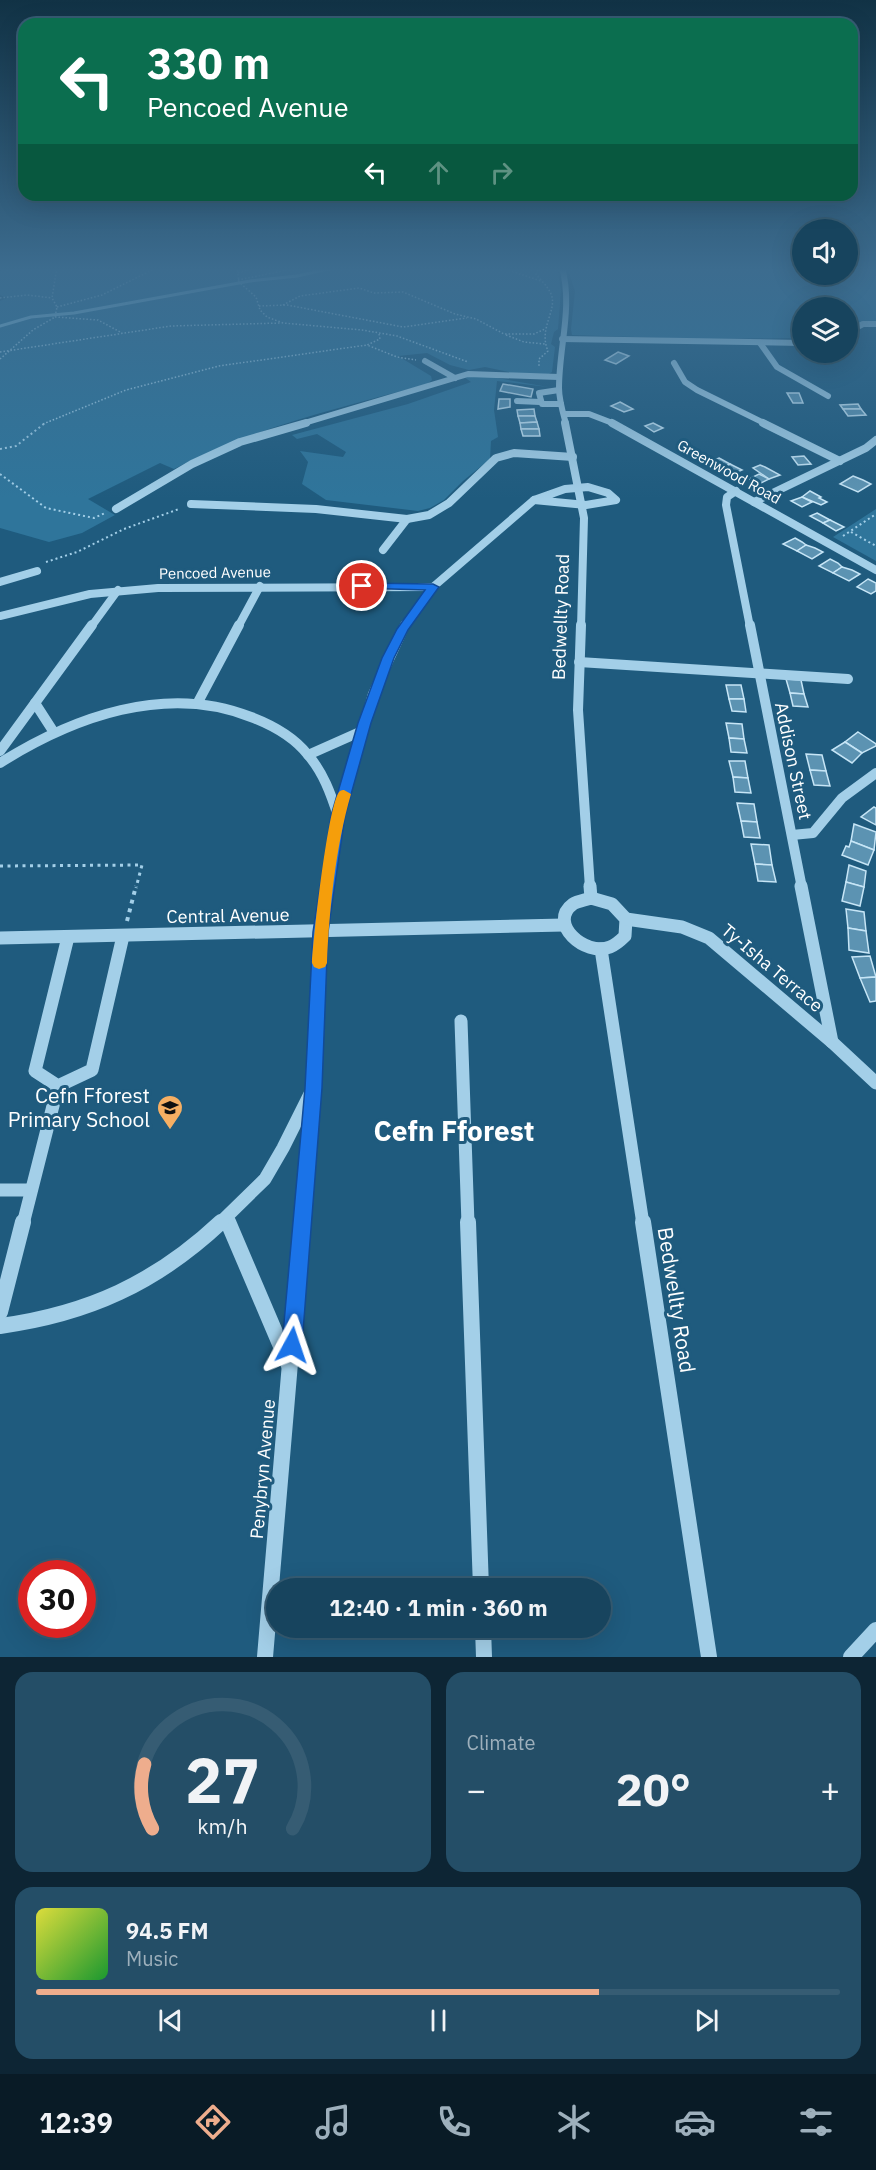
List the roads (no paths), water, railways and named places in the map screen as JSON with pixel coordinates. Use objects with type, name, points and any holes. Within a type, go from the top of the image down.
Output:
[{"type":"street","name":"Bedwellty Road","points":[[562,344],[559,390],[584,518],[578,710],[591,898]]},
{"type":"street","points":[[761,344],[777,367],[828,396]]},
{"type":"street","points":[[425,361],[455,378]]},
{"type":"street","points":[[687,366],[675,365],[685,382],[697,390],[840,461]]},
{"type":"street","points":[[116,508],[192,464],[240,442],[468,374],[559,377]]},
{"type":"street","points":[[540,402],[539,393],[541,391],[559,390]]},
{"type":"street","name":"Greenwood Road","points":[[517,401],[540,402],[562,409],[597,415],[876,570]]},
{"type":"street","points":[[754,502],[866,448],[876,440]]},
{"type":"street","points":[[191,504],[316,509],[407,519],[429,515],[449,503],[496,458],[507,453],[573,457]]},
{"type":"street","name":"Penybryn Avenue","points":[[265,1657],[313,1088],[321,932],[338,816],[374,694],[398,639],[433,587],[534,500],[546,494],[578,488],[599,489],[611,494],[616,500],[607,504],[581,505]]},
{"type":"street","name":"Addison Street","points":[[736,491],[727,497],[726,505],[832,1042]]},
{"type":"street","points":[[534,500],[581,505]]},
{"type":"street","points":[[383,550],[407,519]]},
{"type":"street","points":[[0,582],[37,571]]},
{"type":"street","points":[[197,704],[260,586]]},
{"type":"street","name":"Pencoed Avenue","points":[[0,616],[67,598],[118,590],[260,586],[433,587]]},
{"type":"street","points":[[0,751],[118,590]]},
{"type":"street","points":[[579,662],[848,679]]},
{"type":"street","points":[[0,763],[53,731],[100,714],[133,706],[178,702],[224,708],[253,717],[280,730],[308,755],[324,780],[338,816]]},
{"type":"street","points":[[35,703],[53,731]]},
{"type":"street","points":[[308,755],[362,731]]},
{"type":"street","points":[[792,834],[813,833],[842,798],[876,773]]},
{"type":"street","points":[[591,898],[616,906],[626,919],[625,936],[620,943],[601,950],[591,949],[573,940],[564,925],[564,917],[574,903],[591,898]]},
{"type":"street","name":"Ty-Isha Terrace","points":[[626,919],[682,927],[709,938],[832,1042],[876,1083]]},
{"type":"street","name":"Central Avenue","points":[[0,938],[564,925]]},
{"type":"street","points":[[58,1086],[92,1070],[123,936]]},
{"type":"street","points":[[58,1086],[35,1071],[68,937]]},
{"type":"street","name":"Bedwellty Road","points":[[601,950],[709,1657]]},
{"type":"street","points":[[461,1021],[481,1578]]},
{"type":"street","points":[[0,1312],[58,1086]]},
{"type":"street","points":[[0,1326],[28,1324],[102,1303],[142,1285],[204,1240],[264,1180],[290,1136],[313,1088]]},
{"type":"street","points":[[0,1190],[31,1190]]},
{"type":"street","points":[[226,1218],[290,1368]]},
{"type":"street","points":[[851,1657],[876,1630]]},
{"type":"street","points":[[483,1638],[484,1657]]},
{"type":"place","name":"Cefn Fforest Primary School","points":[[170,1131]]},
{"type":"district","name":"Cefn Fforest","points":[[454,1131]]}]
